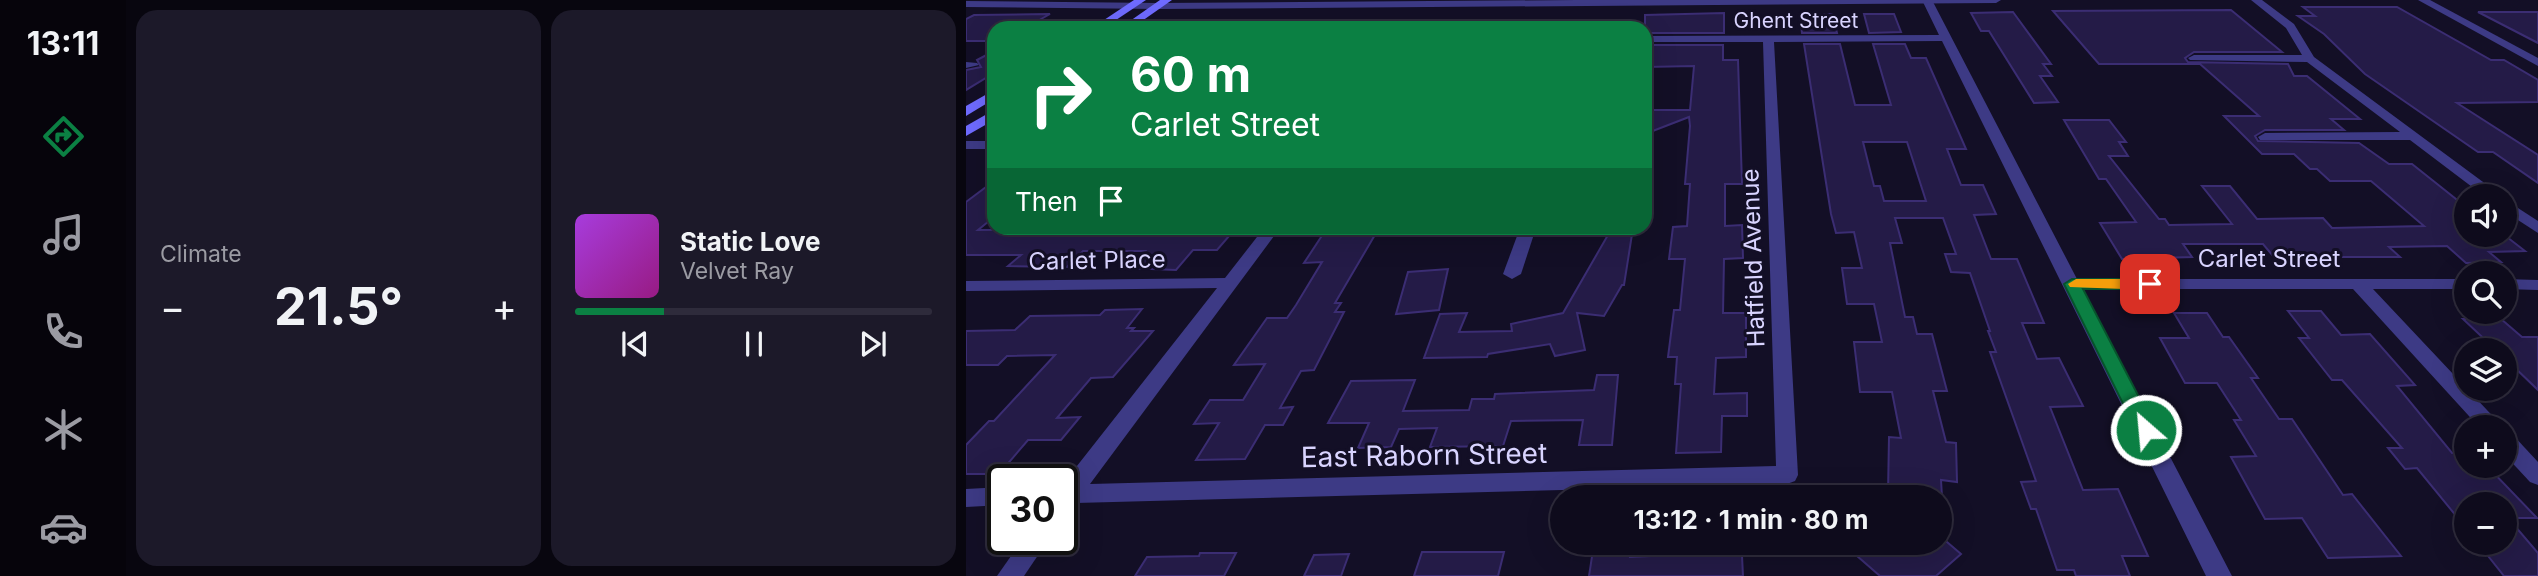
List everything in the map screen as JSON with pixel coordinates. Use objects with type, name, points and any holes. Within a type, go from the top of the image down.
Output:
[{"type":"main road","points":[[1108,21],[1136,2]]},
{"type":"main road","points":[[1136,21],[1163,3]]},
{"type":"main road","points":[[966,112],[987,98]]},
{"type":"main road","points":[[966,132],[987,118]]},
{"type":"street","points":[[966,4],[1996,0]]},
{"type":"street","points":[[2256,0],[2290,26],[2310,59],[2477,184]]},
{"type":"street","points":[[2423,0],[2538,63]]},
{"type":"street","points":[[1928,1],[2219,576]]},
{"type":"street","name":"Ghent Street","points":[[1652,39],[1946,38]]},
{"type":"street","name":"Hatfield Avenue","points":[[1768,39],[1787,475]]},
{"type":"street","points":[[2194,58],[2310,59]]},
{"type":"street","points":[[2265,137],[2411,136]]},
{"type":"street","points":[[966,145],[987,145]]},
{"type":"street","points":[[2517,213],[2538,228]]},
{"type":"street","points":[[1078,480],[1266,235]]},
{"type":"street","points":[[1513,274],[1526,235]]},
{"type":"street","points":[[2356,282],[2481,415]]},
{"type":"street","name":"Carlet Place","points":[[966,286],[1228,283]]},
{"type":"street","name":"Carlet Street","points":[[2072,284],[2454,284]]},
{"type":"street","points":[[2517,285],[2538,285]]},
{"type":"street","points":[[2517,453],[2538,475]]},
{"type":"street","name":"East Raborn Street","points":[[1078,497],[1787,475]]},
{"type":"street","points":[[966,498],[987,497]]},
{"type":"street","points":[[1010,576],[1025,555]]},
{"type":"building","points":[[2303,7],[2397,7],[2491,60],[2504,60],[2538,80],[2538,102],[2457,103],[2538,155],[2538,183],[2493,152],[2478,152],[2365,74],[2324,34],[2298,16],[2315,16]]},
{"type":"building","points":[[2231,10],[2282,52],[2194,52],[2185,58],[2188,62],[2288,64],[2294,76],[2307,76],[2360,119],[2331,119],[2344,130],[2265,130],[2255,136],[2258,141],[2359,143],[2389,164],[2412,164],[2454,197],[2454,247],[2517,247],[2517,245],[2525,251],[2489,252],[2500,261],[2464,261],[2447,246],[2389,247],[2400,257],[2340,257],[2273,256],[2263,244],[2183,244],[2192,257],[2122,259],[2100,223],[2136,222],[2106,179],[2099,179],[2064,120],[2109,120],[2126,142],[2119,142],[2128,156],[2109,156],[2159,219],[2165,219],[2169,225],[2232,224],[2202,186],[2230,186],[2257,219],[2323,218],[2332,228],[2424,226],[2371,181],[2330,181],[2317,169],[2310,169],[2294,154],[2262,154],[2224,116],[2259,116],[2200,64],[2099,64],[2053,11]]},
{"type":"building","points":[[2013,12],[2051,64],[2043,64],[2052,76],[2040,76],[2058,102],[2034,103],[1989,31],[1981,31],[1971,13]]},
{"type":"building","points":[[2478,12],[2538,12],[2538,43]]},
{"type":"building","points":[[1724,13],[1724,33],[1652,33],[1652,21],[1645,21],[1645,15]]},
{"type":"building","points":[[1050,14],[1038,21],[987,21],[987,41],[966,41],[966,19],[974,15]]},
{"type":"building","points":[[1800,14],[1832,14],[1837,33],[1802,33]]},
{"type":"building","points":[[1864,14],[1894,14],[1901,32],[1869,33]]},
{"type":"building","points":[[1804,44],[1840,44],[1855,105],[1891,105],[1873,44],[1905,44],[1911,58],[1926,58],[1966,149],[1947,149],[1961,185],[1983,185],[1996,214],[1974,215],[1991,259],[2017,259],[2044,323],[2022,323],[2037,359],[2059,358],[2083,406],[2050,407],[2083,490],[2118,489],[2148,556],[2122,556],[2130,576],[2076,576],[2074,570],[2057,570],[2036,509],[2031,509],[2021,482],[2036,481],[1990,352],[1996,352],[1990,331],[1970,273],[1951,272],[1945,254],[1956,254],[1943,218],[1895,218],[1902,243],[1890,243],[1905,317],[1913,317],[1917,334],[1932,334],[1947,391],[1933,391],[1946,442],[1956,443],[1957,482],[1941,480],[1941,485],[1888,485],[1889,437],[1901,438],[1892,392],[1860,392],[1854,342],[1882,342],[1874,304],[1847,304],[1842,268],[1862,268],[1854,232],[1836,233]],"holes":[[[1863,142],[1907,142],[1926,201],[1884,201],[1880,186],[1874,186]]]},
{"type":"building","points":[[1652,45],[1723,45],[1723,60],[1738,60],[1742,184],[1725,184],[1725,226],[1742,225],[1743,258],[1724,259],[1723,313],[1746,313],[1746,357],[1716,358],[1714,394],[1747,393],[1747,416],[1722,416],[1721,452],[1676,453],[1681,384],[1675,384],[1677,357],[1668,357],[1674,310],[1680,310],[1685,259],[1669,259],[1673,227],[1687,226],[1690,184],[1685,184],[1690,126],[1689,117],[1652,131],[1652,110],[1690,110],[1694,66],[1652,67]]},
{"type":"building","points":[[987,55],[987,77],[966,90],[966,70],[981,67],[977,60]]},
{"type":"building","points":[[987,186],[987,223],[978,230],[987,230],[987,235],[1230,235],[1217,250],[1193,250],[1176,270],[1128,268],[1145,251],[1083,251],[1067,267],[1008,266],[1021,255],[966,255],[966,202]]},
{"type":"building","points":[[1322,235],[1375,235],[1335,303],[1341,303],[1335,312],[1344,312],[1314,370],[1301,371],[1280,408],[1293,407],[1283,425],[1265,425],[1245,459],[1196,460],[1219,423],[1194,424],[1210,400],[1243,400],[1265,364],[1234,365],[1267,318],[1287,318],[1322,262],[1304,263]]},
{"type":"building","points":[[1608,235],[1632,235],[1624,285],[1604,316],[1577,313],[1585,350],[1555,356],[1550,344],[1488,354],[1487,357],[1424,358],[1440,314],[1467,313],[1459,332],[1512,331],[1511,324],[1563,313]]},
{"type":"building","points":[[1448,269],[1439,310],[1396,314],[1408,272]]},
{"type":"building","points":[[1142,309],[1127,328],[1134,328],[1131,331],[1153,331],[1113,377],[1091,378],[1057,418],[1080,417],[1061,440],[1028,440],[1008,464],[987,464],[987,474],[966,474],[966,445],[989,421],[994,421],[1055,355],[1007,356],[998,365],[966,365],[966,331],[1015,330],[1030,316],[1100,315],[1105,310]]},
{"type":"building","points":[[2288,311],[2321,311],[2341,335],[2370,334],[2415,385],[2397,386],[2454,453],[2454,478],[2499,478],[2512,492],[2454,492],[2454,513],[2417,468],[2405,469],[2388,448],[2402,448],[2342,380],[2332,380],[2299,338],[2309,338]]},
{"type":"building","points":[[2174,313],[2207,313],[2223,337],[2229,337],[2258,378],[2251,378],[2279,419],[2292,419],[2343,495],[2352,494],[2401,556],[2328,558],[2302,518],[2265,519],[2231,457],[2256,456],[2234,420],[2241,420],[2217,383],[2185,383],[2160,338],[2189,338]]},
{"type":"building","points":[[2468,324],[2507,324],[2522,337],[2538,337],[2538,390],[2517,370],[2517,338],[2483,338]]},
{"type":"building","points":[[1597,375],[1618,375],[1612,445],[1579,445],[1583,420],[1511,421],[1503,446],[1430,447],[1437,428],[1399,429],[1391,447],[1358,448],[1369,423],[1328,423],[1351,381],[1415,380],[1403,411],[1469,410],[1472,399],[1494,399],[1495,394],[1594,390]]},
{"type":"building","points":[[2517,497],[2537,518],[2517,518]]},
{"type":"building","points":[[2517,528],[2538,553],[2538,576],[2504,576],[2487,555],[2517,555]]},
{"type":"building","points":[[1952,546],[1961,554],[1936,576],[1880,576],[1856,555],[1952,555]]},
{"type":"building","points":[[1422,552],[1504,552],[1498,576],[1414,576]]},
{"type":"building","points":[[1200,553],[1236,553],[1224,576],[1135,576],[1147,557],[1199,556]]},
{"type":"building","points":[[1349,554],[1341,576],[1304,576],[1314,555]]},
{"type":"building","points":[[1592,555],[1742,556],[1743,576],[1589,576]]},
{"type":"slow traffic","points":[[2076,284],[2124,284]]},
{"type":"route","points":[[2146,430],[2072,284],[2150,284]]}]
